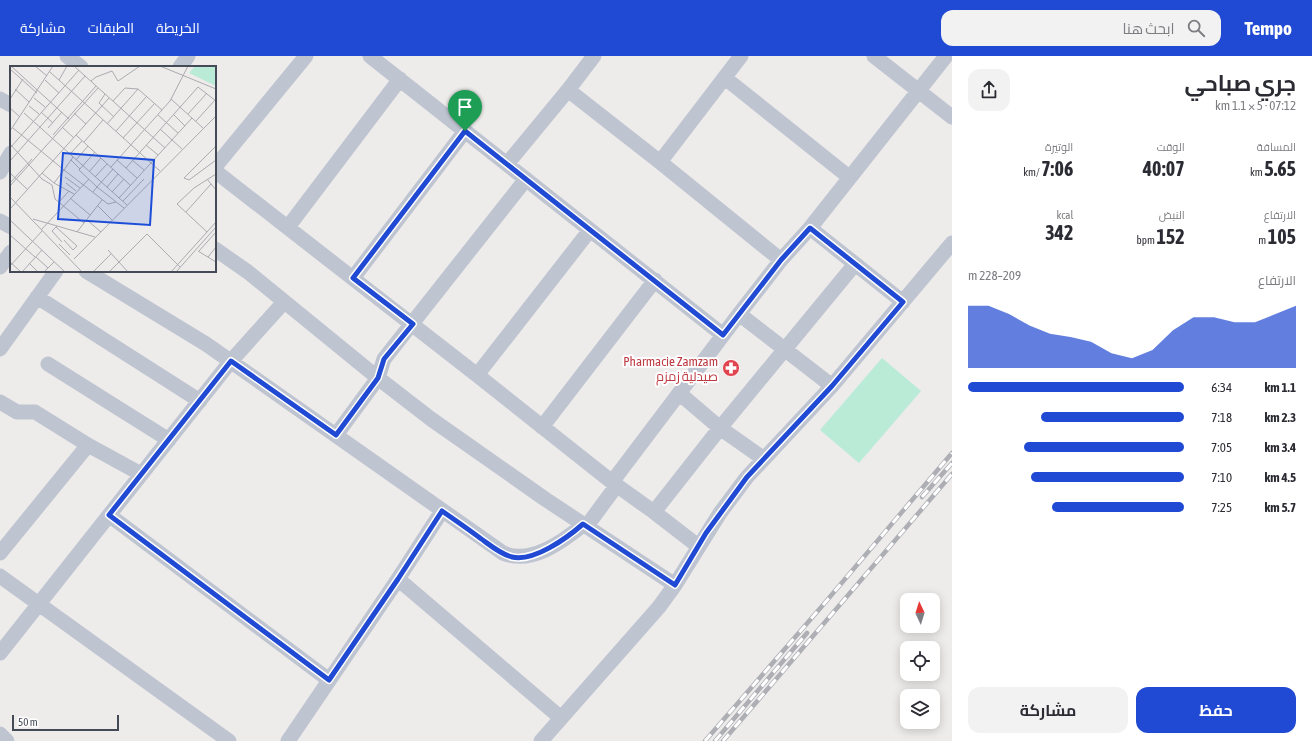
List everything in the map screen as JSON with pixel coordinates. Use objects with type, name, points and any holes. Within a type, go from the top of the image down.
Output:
[{"type":"street","points":[[181,66],[188,56]]},
{"type":"street","points":[[216,166],[306,56]]},
{"type":"street","points":[[370,56],[723,335]]},
{"type":"street","points":[[508,164],[594,56]]},
{"type":"street","points":[[660,162],[741,56]]},
{"type":"street","points":[[874,56],[952,117]]},
{"type":"street","points":[[88,272],[206,344],[492,546],[503,553],[517,558],[543,551],[564,540],[584,526],[679,393],[739,314],[781,260],[810,228],[848,177],[946,56]]},
{"type":"street","points":[[725,78],[848,177]]},
{"type":"street","points":[[288,227],[400,79]]},
{"type":"street","points":[[568,90],[781,260]]},
{"type":"street","points":[[0,99],[10,104]]},
{"type":"street","points":[[353,278],[465,131]]},
{"type":"street","points":[[0,172],[10,155]]},
{"type":"street","points":[[216,172],[413,324],[614,483],[698,546]]},
{"type":"street","points":[[336,435],[378,378],[384,359],[526,179]]},
{"type":"street","points":[[0,221],[10,226]]},
{"type":"street","points":[[810,228],[903,302]]},
{"type":"street","points":[[478,375],[590,230]]},
{"type":"street","points":[[541,741],[642,626],[675,585],[720,513],[747,477],[832,386],[952,243]]},
{"type":"street","points":[[216,250],[248,272],[378,378],[431,419],[584,526],[675,585]]},
{"type":"street","points":[[0,267],[10,253]]},
{"type":"street","points":[[654,512],[720,428],[855,264]]},
{"type":"street","points":[[0,349],[55,272]]},
{"type":"street","points":[[542,426],[655,280]]},
{"type":"street","points":[[37,297],[200,401]]},
{"type":"street","points":[[0,653],[38,603],[231,361],[284,302]]},
{"type":"street","points":[[739,314],[832,386]]},
{"type":"street","points":[[48,364],[169,440]]},
{"type":"street","points":[[679,393],[720,428],[764,459]]},
{"type":"street","points":[[0,402],[17,412],[35,412],[88,445],[141,474]]},
{"type":"street","points":[[0,553],[88,445]]},
{"type":"street","points":[[295,738],[329,680],[398,579],[442,511]]},
{"type":"street","points":[[109,515],[329,680]]},
{"type":"street","points":[[0,576],[229,741]]},
{"type":"street","points":[[398,579],[562,718]]},
{"type":"street","points":[[0,734],[8,741]]},
{"type":"green space","points":[[882,358],[921,391],[859,463],[820,430]]},
{"type":"railway","points":[[705,741],[952,453]]},
{"type":"railway","points":[[922,497],[952,463]]},
{"type":"railway","points":[[723,741],[952,474]]},
{"type":"railway","points":[[715,741],[807,633]]},
{"type":"place","name":"Pharmacie Zamzam صيدلية زمزم","points":[[731,368]]},
{"type":"route","points":[[465,131],[723,335],[781,260],[810,228],[903,302],[832,386],[747,477],[706,533],[675,585],[583,524],[564,540],[543,551],[517,558],[503,553],[442,511],[398,579],[329,680],[109,515],[231,361],[336,435],[378,378],[384,359],[413,324],[353,278],[465,131]]}]
